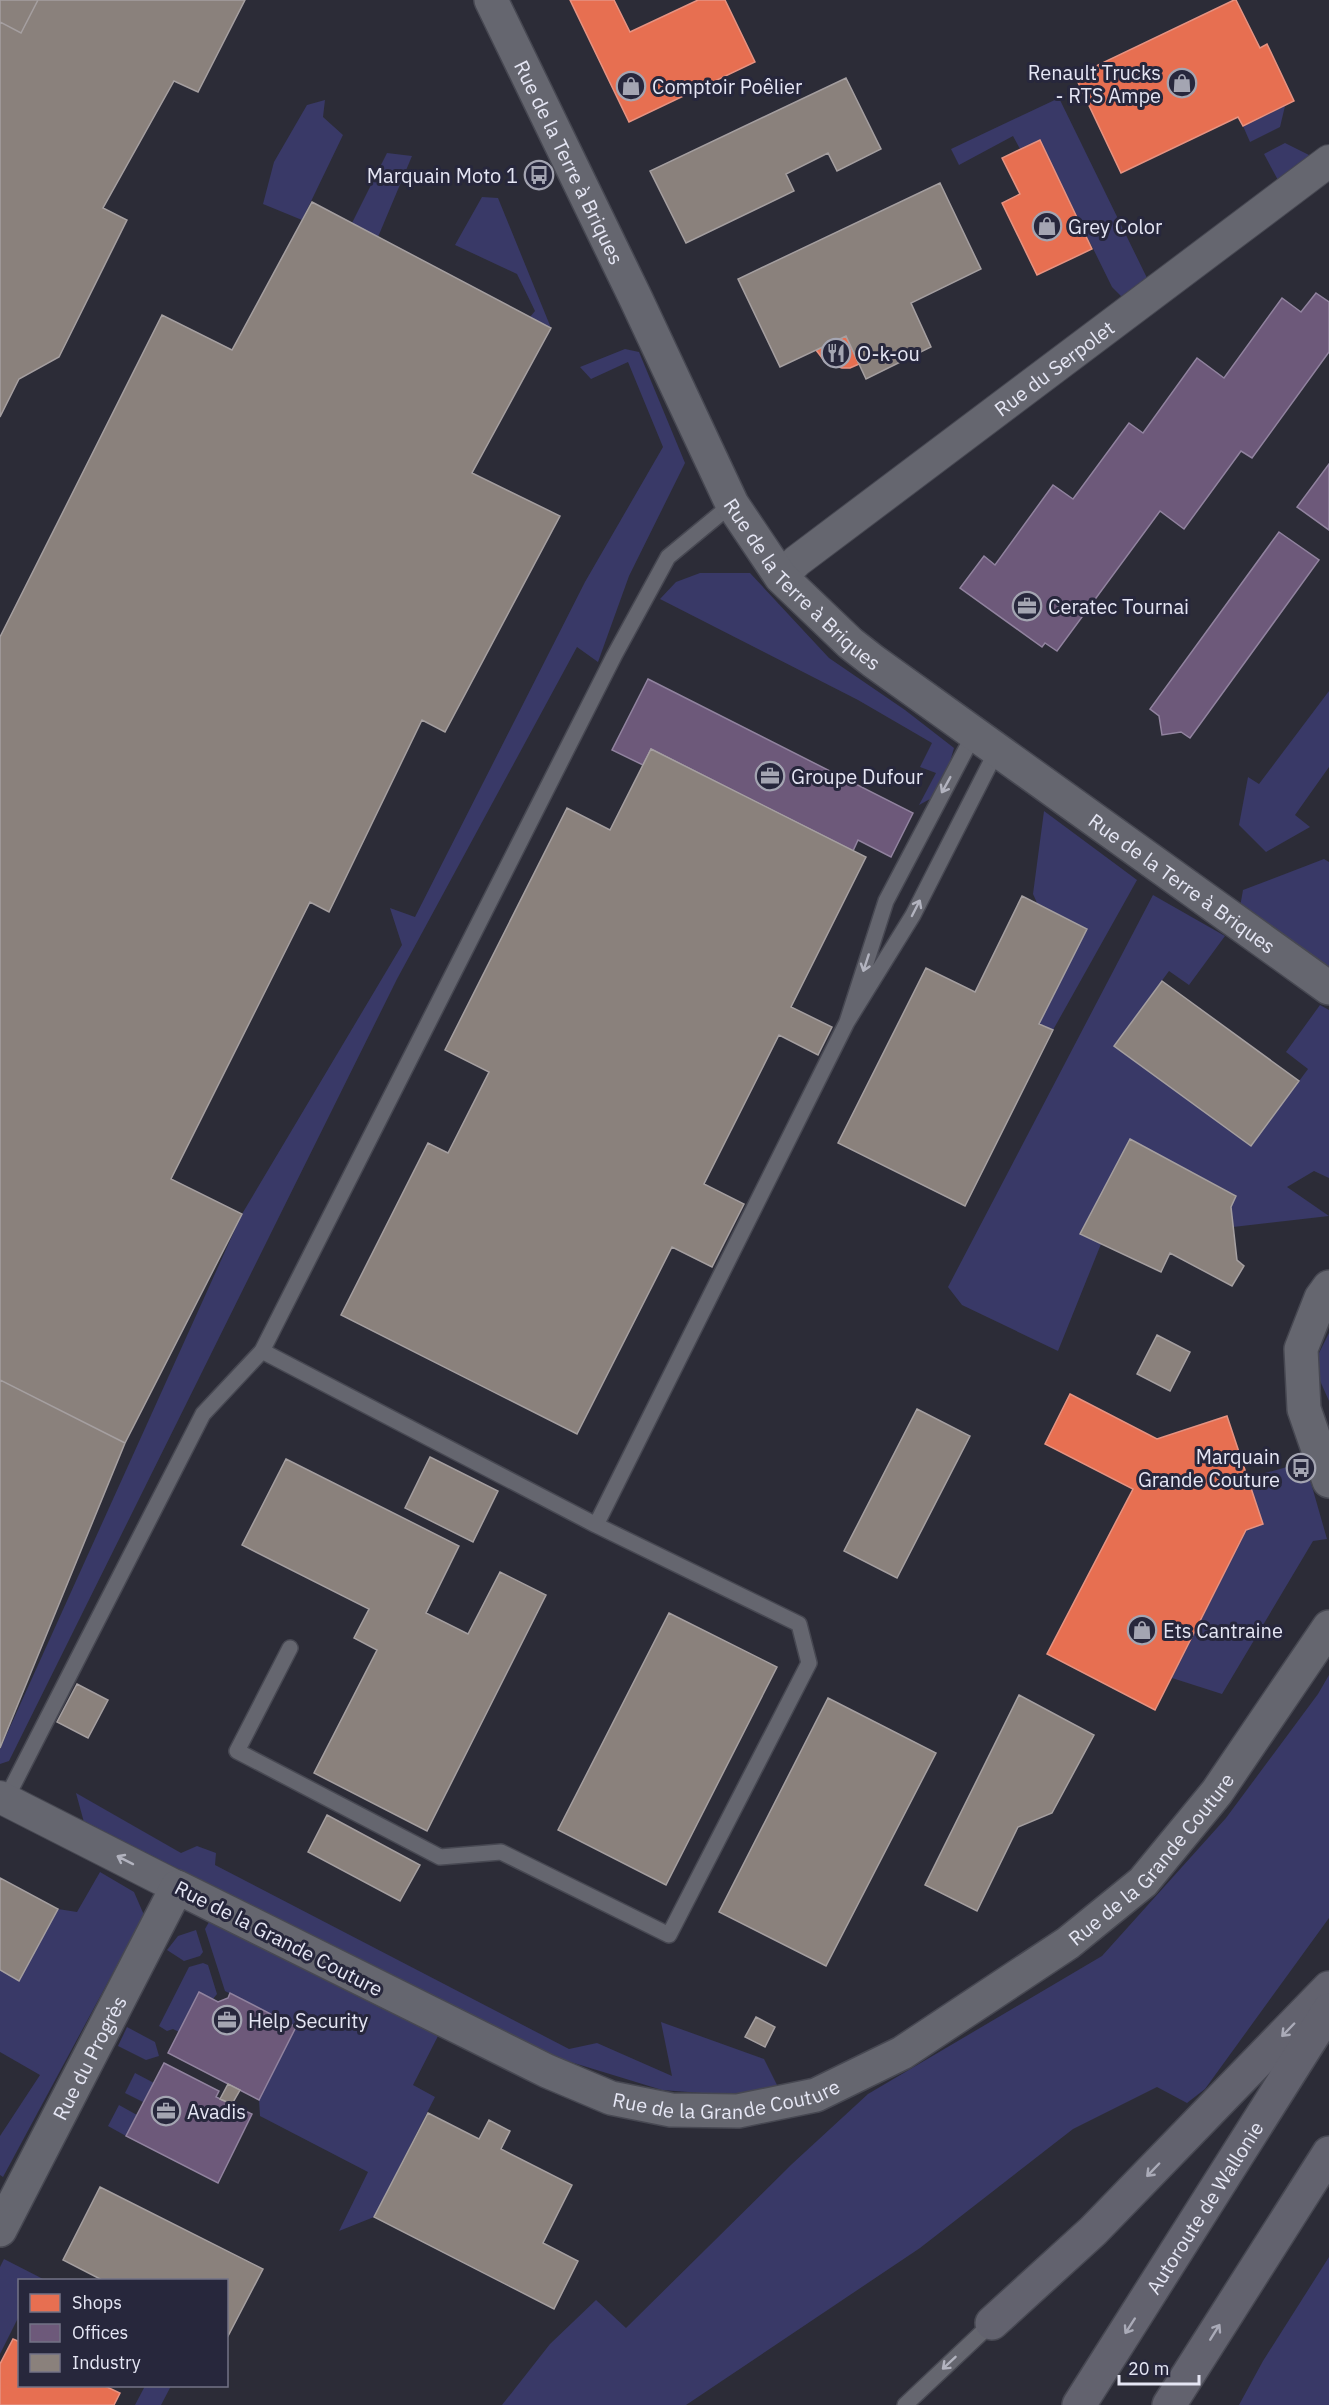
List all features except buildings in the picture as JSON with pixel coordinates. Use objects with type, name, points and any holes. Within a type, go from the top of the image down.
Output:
[{"type":"highway","points":[[992,2323],[1093,2231],[1329,1988]]},
{"type":"highway","name":"Autoroute de Wallonie","points":[[1079,2405],[1329,2010]]},
{"type":"highway","points":[[1170,2403],[1329,2153]]},
{"type":"street","name":"Rue de la Terre à Briques","points":[[491,0],[631,288],[732,504],[781,576],[850,643],[1329,988]]},
{"type":"street","name":"Rue du Serpolet","points":[[781,576],[806,554],[1329,161]]},
{"type":"street","points":[[1329,1287],[1321,1298],[1301,1349],[1304,1409],[1329,1480]]},
{"type":"street","name":"Rue de la Grande Couture","points":[[3,1798],[547,2072],[611,2098],[671,2110],[738,2111],[816,2095],[902,2053],[1068,1943],[1143,1882],[1217,1791],[1329,1627]]},
{"type":"street","name":"Rue du Progrès","points":[[2,2220],[177,1887]]},
{"type":"lane","points":[[3,1798],[203,1414],[262,1350],[614,656],[668,557],[732,504]]},
{"type":"lane","points":[[596,1525],[848,1022],[913,915],[986,742]]},
{"type":"lane","points":[[848,1022],[886,901],[986,742]]},
{"type":"lane","points":[[262,1350],[596,1525],[799,1624],[809,1663],[669,1935],[501,1852],[440,1857],[237,1750],[290,1648]]},
{"type":"lane","points":[[896,2405],[909,2401],[992,2323]]},
{"type":"shaded area","points":[[1059,98],[1148,280],[1123,298],[1112,287],[1040,141],[1020,149],[1013,136],[959,165],[951,149]]},
{"type":"shaded area","points":[[325,100],[323,117],[343,135],[302,220],[263,204],[274,162],[307,105]]},
{"type":"shaded area","points":[[1285,106],[1280,127],[1250,142],[1243,126]]},
{"type":"shaded area","points":[[1285,143],[1313,157],[1279,182],[1264,154]]},
{"type":"shaded area","points":[[387,153],[412,156],[378,237],[352,223]]},
{"type":"shaded area","points":[[482,197],[498,198],[551,328],[530,317],[535,311],[517,274],[455,245]]},
{"type":"shaded area","points":[[625,349],[639,352],[685,463],[629,576],[598,662],[577,647],[397,979],[9,1761],[0,1764],[0,1749],[242,1214],[402,945],[390,908],[415,917],[585,582],[663,447],[628,362],[591,379],[580,367]]},
{"type":"shaded area","points":[[700,573],[750,573],[829,658],[905,710],[954,748],[941,793],[919,805],[936,773],[920,767],[932,743],[858,700],[660,599],[676,582]]},
{"type":"shaded area","points":[[1329,691],[1329,767],[1295,815],[1310,827],[1266,852],[1239,825],[1248,777],[1259,784]]},
{"type":"shaded area","points":[[1044,811],[1137,880],[1053,1030],[1039,1024],[1087,929],[1037,903],[1033,894]]},
{"type":"shaded area","points":[[1324,859],[1329,862],[1329,968],[1240,907],[1243,890]]},
{"type":"shaded area","points":[[1153,895],[1225,936],[1189,985],[1169,971],[1114,1046],[1251,1146],[1308,1069],[1286,1052],[1320,1005],[1329,1010],[1329,1178],[1314,1171],[1287,1187],[1329,1216],[1233,1227],[1231,1207],[1235,1195],[1130,1139],[1080,1233],[1101,1244],[1058,1351],[962,1305],[948,1287]]},
{"type":"shaded area","points":[[1329,1333],[1329,1401],[1313,1365]]},
{"type":"shaded area","points":[[1305,1462],[1327,1539],[1313,1541],[1222,1694],[1172,1678],[1246,1530],[1263,1524],[1247,1478]]},
{"type":"shaded area","points":[[1329,1675],[1329,1918],[1205,2089],[1187,2103],[1157,2087],[1073,2129],[920,2248],[686,2405],[502,2405],[550,2344],[596,2300],[626,2328],[792,2164],[868,2094],[1102,1956],[1226,1818],[1318,1694]]},
{"type":"shaded area","points":[[76,1793],[181,1853],[197,1846],[216,1853],[215,1865],[569,2049],[597,2043],[672,2076],[661,2022],[764,2059],[778,2087],[728,2095],[662,2090],[564,2060],[198,1886],[85,1826]]},
{"type":"shaded area","points":[[100,1872],[134,1892],[144,1915],[3,2177],[0,2175],[0,2136],[40,2075],[0,2052],[0,1970],[19,1980],[58,1909],[77,1912]]},
{"type":"shaded area","points":[[209,1922],[438,2036],[413,2085],[435,2097],[374,2217],[339,2231],[368,2172],[260,2116],[259,2100],[296,2027],[225,1991],[205,1929]]},
{"type":"shaded area","points":[[196,1930],[203,1952],[200,1956],[184,1961],[167,1950],[178,1936]]},
{"type":"shaded area","points":[[203,1963],[208,1965],[217,1994],[213,1999],[199,1992],[179,2032],[173,2029],[167,2031],[159,2026],[189,1967]]},
{"type":"shaded area","points":[[127,2027],[155,2042],[159,2056],[146,2060],[118,2046]]},
{"type":"shaded area","points":[[135,2073],[154,2083],[143,2102],[125,2093]]},
{"type":"shaded area","points":[[119,2105],[137,2115],[126,2136],[108,2126]]},
{"type":"shaded area","points":[[1329,2257],[1329,2405],[1239,2405],[1263,2361]]},
{"type":"shaded area","points":[[4,2259],[43,2279],[18,2279],[18,2318],[0,2354],[0,2267]]},
{"type":"shaded area","points":[[144,2387],[170,2387],[161,2405],[135,2405]]},
{"type":"place","name":"Renault Trucks - RTS Ampe","points":[[1182,83]]},
{"type":"place","name":"Comptoir Poêlier","points":[[631,86]]},
{"type":"place","name":"Marquain Moto 1","points":[[539,175]]},
{"type":"place","name":"Grey Color","points":[[1047,226]]},
{"type":"place","name":"O-k-ou","points":[[836,353]]},
{"type":"place","name":"Ceratec Tournai","points":[[1027,606]]},
{"type":"place","name":"Groupe Dufour","points":[[770,776]]},
{"type":"place","name":"Marquain Grande Couture","points":[[1301,1468]]},
{"type":"place","name":"Ets Cantraine","points":[[1142,1630]]},
{"type":"place","name":"Help Security","points":[[227,2020]]},
{"type":"place","name":"Avadis","points":[[166,2111]]}]
